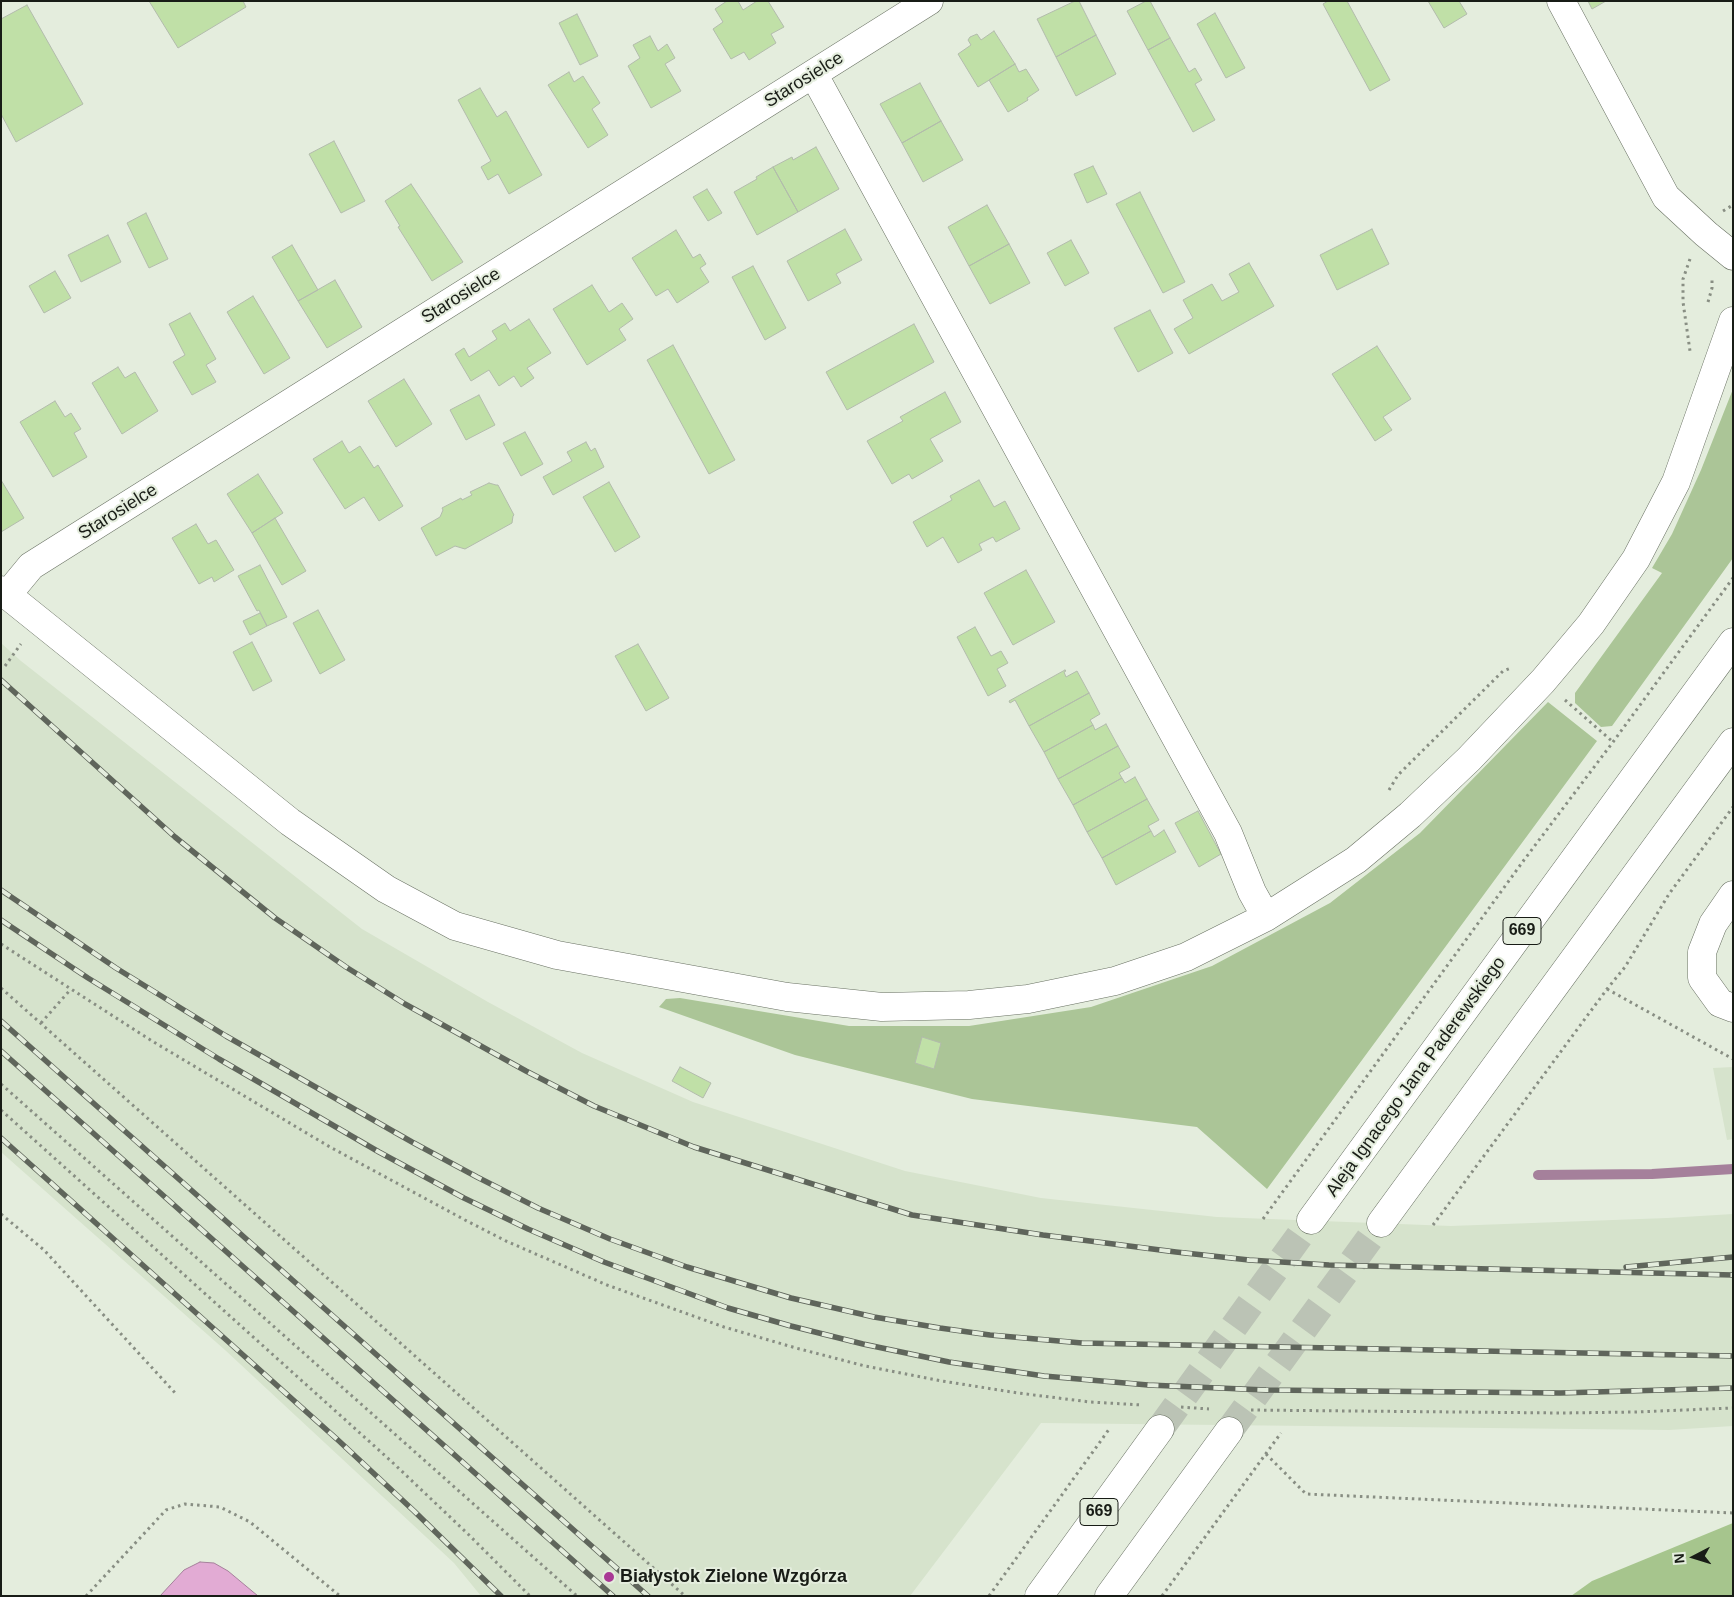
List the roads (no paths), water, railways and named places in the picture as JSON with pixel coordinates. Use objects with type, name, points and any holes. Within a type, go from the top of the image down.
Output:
[{"type":"street","name":"Starosielce","points":[[4,592],[31,566],[929,1]]},
{"type":"street","points":[[1561,1],[1666,197],[1720,246]]},
{"type":"street","points":[[814,75],[1228,833],[1252,892],[1266,917]]},
{"type":"street","points":[[4,592],[290,822],[386,889],[455,926],[557,955],[787,997],[882,1008],[969,1005],[1028,999],[1115,981],[1186,957],[1266,917],[1356,860],[1410,815],[1469,758],[1543,681],[1591,624],[1636,559],[1676,482],[1733,321]]},
{"type":"street","name":"Aleja Ignacego Jana Paderewskiego","points":[[1311,1220],[1733,642]]},
{"type":"street","points":[[1381,1223],[1733,742]]},
{"type":"street","points":[[1733,895],[1713,924],[1702,952],[1702,978],[1720,1003],[1733,1008]]},
{"type":"street","name":"669","points":[[1039,1596],[1154,1417]]},
{"type":"street","points":[[1110,1596],[1229,1431]]},
{"type":"waterway","points":[[1538,1175],[1652,1174],[1733,1169]]},
{"type":"tunnel","points":[[1160,1429],[1311,1220]]},
{"type":"tunnel","points":[[1229,1431],[1381,1223]]},
{"type":"railway","points":[[1,680],[175,837],[275,918],[346,967],[405,1004],[526,1071],[594,1106],[694,1147],[912,1215],[1043,1235],[1176,1252],[1249,1260],[1329,1265],[1733,1275]]},
{"type":"railway","points":[[1,890],[116,968],[226,1036],[477,1177],[538,1208],[610,1239],[687,1267],[791,1298],[874,1317],[940,1328],[990,1335],[1082,1343],[1733,1356]]},
{"type":"railway","points":[[1,920],[88,978],[219,1059],[379,1152],[464,1198],[528,1229],[604,1262],[728,1308],[791,1326],[863,1344],[949,1362],[1044,1376],[1148,1385],[1266,1390],[1560,1393],[1733,1388]]},
{"type":"railway","points":[[1,1021],[648,1596]]},
{"type":"railway","points":[[1,1051],[613,1596]]},
{"type":"railway","points":[[1,1138],[339,1441],[501,1596]]},
{"type":"railway","points":[[1626,1267],[1733,1257]]},
{"type":"place","name":"Białystok Zielone Wzgórza","points":[[609,1577]]}]
